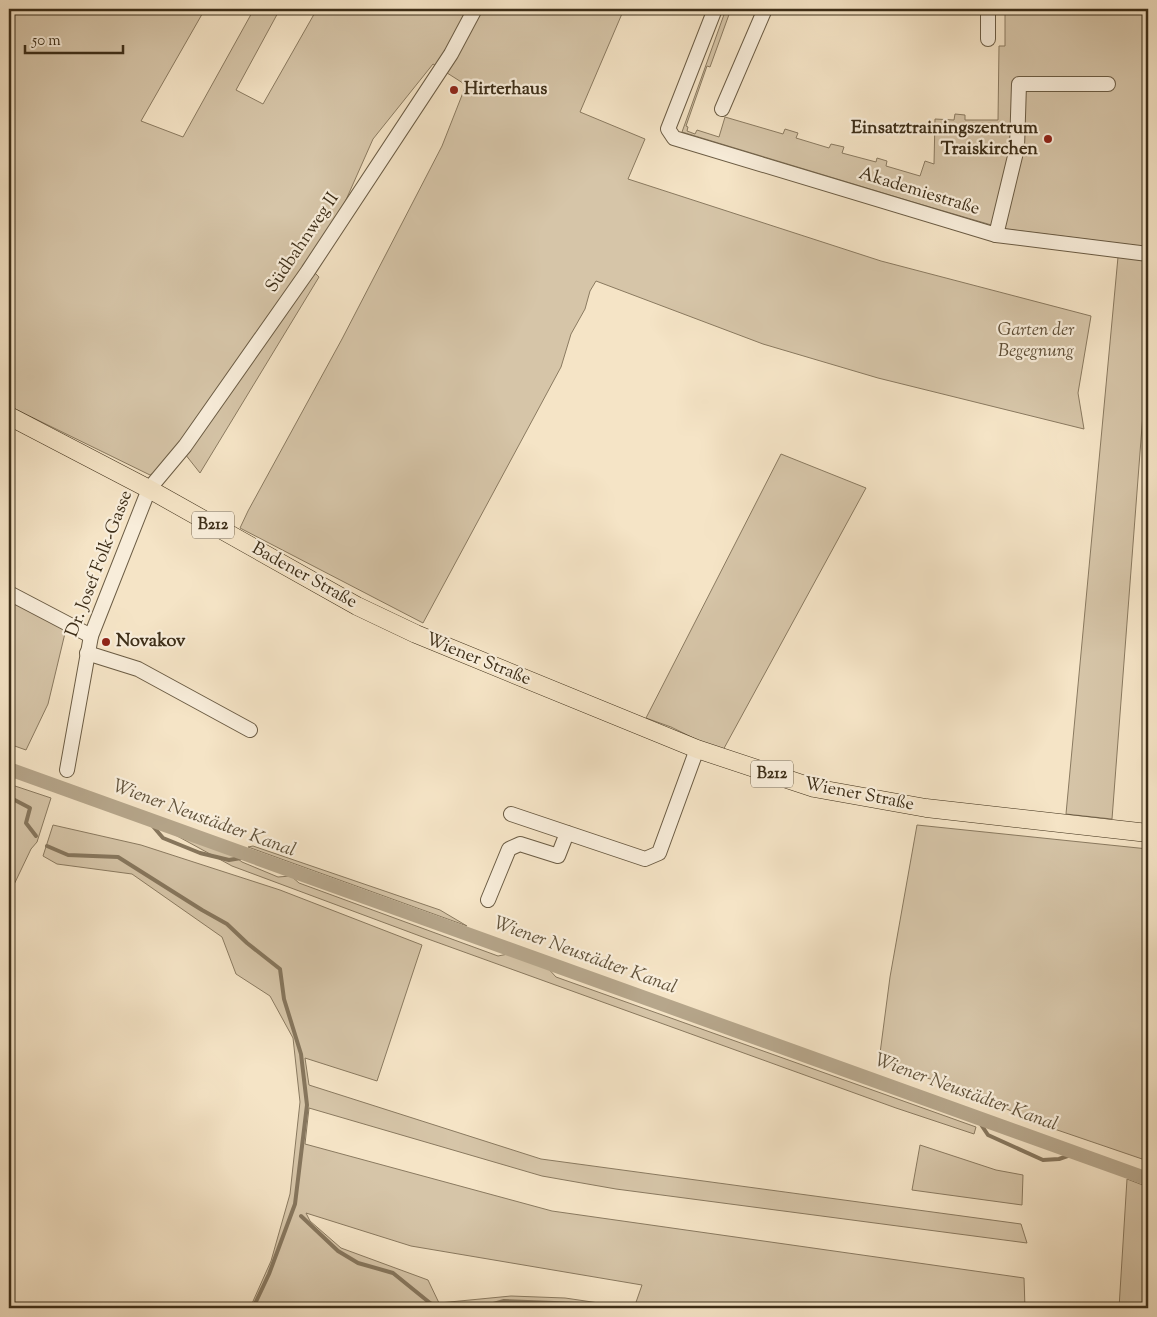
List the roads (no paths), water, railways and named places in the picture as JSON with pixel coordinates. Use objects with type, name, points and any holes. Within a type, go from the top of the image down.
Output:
[{"type":"main road","name":"Badener Straße","points":[[9,416],[149,489],[357,606],[416,634]]},
{"type":"main road","name":"Wiener Straße","points":[[416,634],[697,749],[814,788],[926,808],[1148,833]]},
{"type":"street","name":"Südbahnweg II","points":[[149,489],[185,446],[308,271],[450,54],[475,9]]},
{"type":"street","name":"Akademiestraße","points":[[715,9],[668,129],[674,138],[996,235],[1148,254]]},
{"type":"street","points":[[722,109],[765,9]]},
{"type":"street","points":[[988,9],[988,39]]},
{"type":"street","points":[[996,235],[1017,148],[1019,84],[1108,84]]},
{"type":"street","name":"Dr. Josef Folk-Gasse","points":[[67,770],[91,636],[149,489]]},
{"type":"street","points":[[9,593],[91,636]]},
{"type":"street","points":[[87,653],[138,669],[250,730]]},
{"type":"street","points":[[511,814],[645,859],[659,854],[697,749]]},
{"type":"street","points":[[488,900],[508,849],[520,844],[558,856],[567,833]]},
{"type":"waterway","name":"Wiener Neustädter Kanal","points":[[9,769],[1148,1179]]},
{"type":"waterway","points":[[9,797],[30,808],[26,823],[36,836]]},
{"type":"waterway","points":[[146,818],[163,838],[200,853],[229,860],[253,856]]},
{"type":"waterway","points":[[47,846],[68,855],[118,857],[227,924],[247,943],[280,969],[284,999],[301,1054],[307,1105],[295,1204],[269,1274],[253,1308]]},
{"type":"waterway","points":[[976,1117],[988,1135],[1043,1160],[1059,1159],[1076,1153]]},
{"type":"waterway","points":[[301,1216],[338,1251],[358,1263],[393,1273],[430,1303],[440,1308]]},
{"type":"waterway","points":[[479,1308],[504,1301],[581,1304],[619,1308]]},
{"type":"place","name":"Hirterhaus","points":[[454,90]]},
{"type":"place","name":"Einsatztrainingszentrum Traiskirchen","points":[[1048,139]]},
{"type":"place","name":"Novakov","points":[[106,642]]},
{"type":"park label","name":"Garten der Begegnung","points":[[1036,341]]}]
